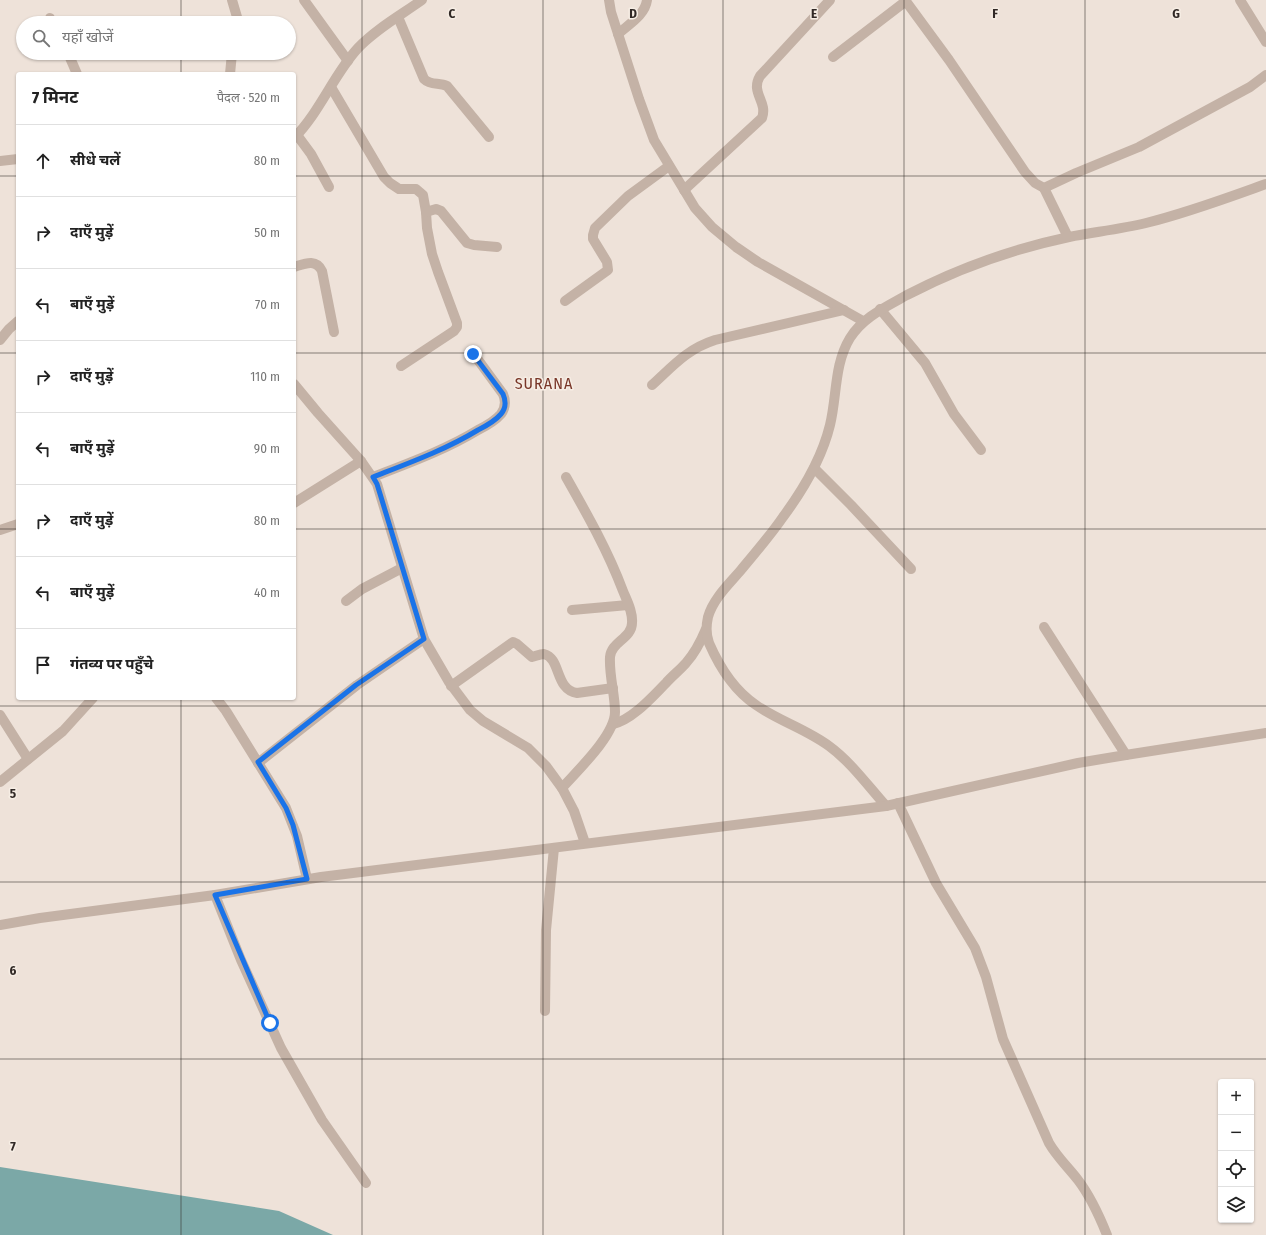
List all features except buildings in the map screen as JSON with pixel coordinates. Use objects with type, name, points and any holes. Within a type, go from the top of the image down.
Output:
[{"type":"street","points":[[232,0],[237,16]]},
{"type":"street","points":[[304,0],[348,61]]},
{"type":"street","points":[[296,135],[310,119],[358,48],[422,0]]},
{"type":"street","points":[[609,0],[638,98],[651,134],[695,208],[712,226],[736,247],[758,262],[863,321]]},
{"type":"street","points":[[618,34],[643,12],[646,7],[647,0]]},
{"type":"street","points":[[684,190],[762,118],[764,107],[756,88],[760,76],[830,0]]},
{"type":"street","points":[[833,57],[906,0],[949,60],[1025,172],[1035,183],[1044,188],[1068,237]]},
{"type":"street","points":[[1240,0],[1266,42]]},
{"type":"street","points":[[398,17],[424,79],[430,83],[447,86],[489,137]]},
{"type":"street","points":[[71,60],[76,72]]},
{"type":"street","points":[[230,72],[231,60]]},
{"type":"street","points":[[1044,188],[1139,147],[1243,90],[1266,75]]},
{"type":"street","points":[[331,87],[384,177],[399,189],[416,189],[421,193],[426,212],[427,228],[432,254],[458,323],[454,331],[447,337],[401,366]]},
{"type":"street","points":[[296,137],[311,154],[329,187]]},
{"type":"street","points":[[0,161],[16,159]]},
{"type":"street","points":[[565,301],[608,270],[608,262],[593,239],[592,235],[595,228],[628,196],[669,166]]},
{"type":"street","points":[[613,724],[625,719],[647,702],[685,664],[702,640],[706,629],[708,616],[716,600],[771,534],[790,508],[814,468],[822,451],[830,424],[840,363],[849,340],[863,321],[880,309],[927,285],[996,256],[1068,237],[1147,223],[1204,207],[1266,184]]},
{"type":"street","points":[[426,212],[436,209],[441,211],[464,240],[470,245],[497,247]]},
{"type":"street","points":[[296,266],[309,263],[315,263],[320,266],[334,332]]},
{"type":"street","points":[[880,309],[925,362],[954,414],[981,450]]},
{"type":"street","points":[[652,385],[686,354],[701,344],[844,310]]},
{"type":"street","points":[[1,338],[16,323]]},
{"type":"street","points":[[373,477],[452,445],[492,422],[501,414],[505,407],[506,400],[473,354]]},
{"type":"street","points":[[296,386],[361,461],[377,484],[424,639],[451,686],[470,710],[483,721],[518,742],[537,756],[546,766],[562,788],[574,810],[585,843]]},
{"type":"street","points":[[296,502],[361,461]]},
{"type":"street","points":[[814,468],[911,569]]},
{"type":"street","points":[[562,788],[599,746],[613,724],[615,713],[610,654],[615,645],[630,630],[632,624],[628,605],[612,562],[566,477]]},
{"type":"street","points":[[0,530],[16,525]]},
{"type":"street","points":[[346,601],[362,589],[402,568]]},
{"type":"street","points":[[572,610],[628,605]]},
{"type":"street","points":[[1044,627],[1126,755]]},
{"type":"street","points":[[706,629],[708,641],[723,670],[745,696],[754,704],[813,735],[830,747],[845,760],[886,806]]},
{"type":"street","points":[[258,762],[356,685],[424,639]]},
{"type":"street","points":[[451,686],[515,642],[532,657],[541,654],[548,656],[552,660],[564,686],[571,692],[577,693],[612,688]]},
{"type":"street","points":[[0,782],[63,731],[91,700]]},
{"type":"street","points":[[218,700],[286,808],[293,825],[307,879]]},
{"type":"street","points":[[0,715],[28,759]]},
{"type":"street","points":[[0,925],[40,918],[215,895],[307,879],[886,806],[1078,763],[1266,733]]},
{"type":"street","points":[[898,804],[936,883],[975,948],[986,977],[1003,1039],[1049,1143],[1055,1153],[1088,1194],[1095,1206],[1107,1235]]},
{"type":"street","points":[[545,1011],[546,930],[554,848]]},
{"type":"street","points":[[215,895],[241,960],[281,1048],[322,1120],[366,1183]]},
{"type":"water","points":[[0,1167],[279,1211],[333,1235],[0,1235]]},
{"type":"district","name":"SURANA","points":[[544,383]]},
{"type":"route","points":[[270,1023],[241,960],[215,895],[307,879],[297,836],[286,808],[258,762],[356,685],[424,639],[377,484],[373,477],[452,445],[492,422],[501,414],[505,407],[506,400],[473,354]]}]
